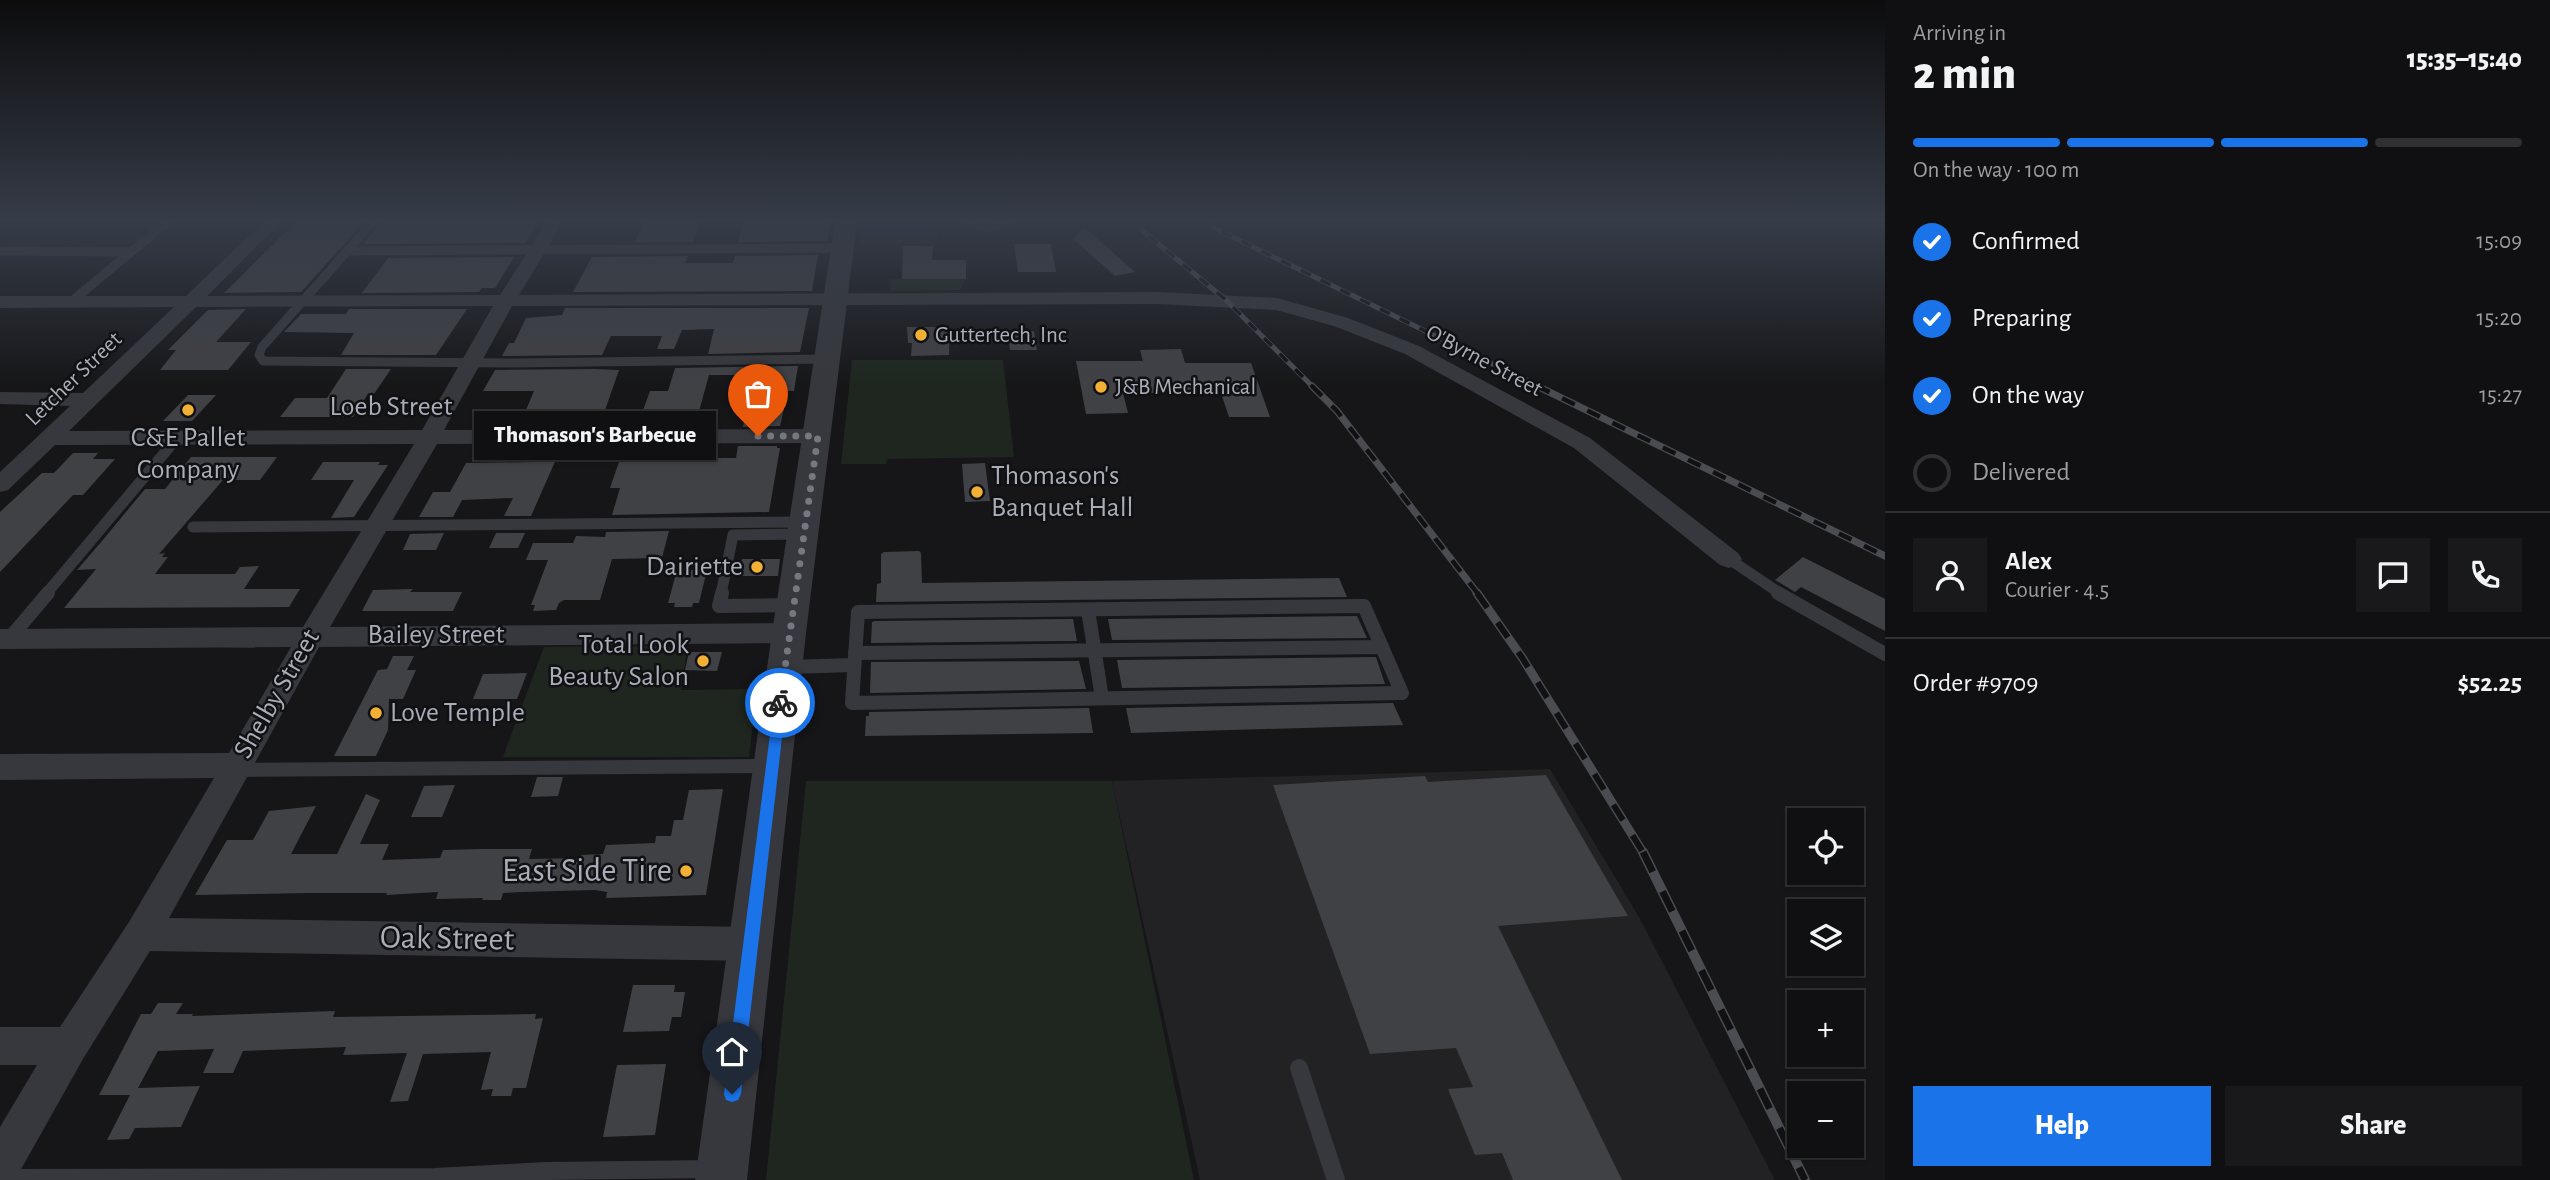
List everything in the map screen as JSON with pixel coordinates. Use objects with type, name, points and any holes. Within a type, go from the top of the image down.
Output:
[{"type":"street","name":"Letcher Street","points":[[0,485],[216,277]]},
{"type":"street","name":"Shelby Street","points":[[0,1166],[70,1046],[141,934],[234,768],[521,277]]},
{"type":"street","points":[[722,1174],[789,635],[839,277]]},
{"type":"street","name":"O'Byrne Street","points":[[0,302],[836,299],[1226,300],[1277,304],[1315,313],[1412,350],[1582,443],[1729,559]]},
{"type":"street","points":[[0,398],[88,400]]},
{"type":"street","name":"Loeb Street","points":[[48,438],[818,436]]},
{"type":"street","name":"Bailey Street","points":[[5,639],[789,635]]},
{"type":"street","points":[[0,767],[234,768]]},
{"type":"street","name":"Oak Street","points":[[141,934],[752,944]]},
{"type":"street","points":[[0,1046],[70,1046]]},
{"type":"lane","points":[[72,301],[101,277]]},
{"type":"lane","points":[[324,277],[262,347],[259,355],[263,361],[473,363],[828,359]]},
{"type":"lane","points":[[5,639],[177,438]]},
{"type":"lane","points":[[193,527],[377,524],[805,528]]},
{"type":"lane","points":[[805,528],[733,536],[719,606],[855,659],[1094,650],[1382,647]]},
{"type":"lane","points":[[1729,559],[1770,588],[1885,654]]},
{"type":"lane","points":[[1364,606],[1382,647],[1402,693],[852,703],[858,612],[1364,606]]},
{"type":"lane","points":[[1088,610],[1102,698]]},
{"type":"lane","points":[[234,768],[772,766]]},
{"type":"lane","points":[[1299,1068],[1336,1180]]},
{"type":"lane","points":[[0,1178],[435,1177],[546,1171],[722,1174]]},
{"type":"shaded area","points":[[891,279],[966,279],[960,290],[890,291]]},
{"type":"shaded area","points":[[852,360],[1003,360],[1014,457],[887,459],[886,464],[841,464]]},
{"type":"shaded area","points":[[663,646],[687,651],[681,690],[757,689],[749,757],[503,757],[544,647]]},
{"type":"shaded area","points":[[1550,769],[1639,917],[1775,1180],[1200,1180],[1112,781]]},
{"type":"shaded area","points":[[806,781],[1112,781],[1194,1180],[766,1180]]},
{"type":"building","points":[[240,277],[314,277],[301,292],[224,293]]},
{"type":"building","points":[[374,277],[502,277],[495,288],[482,288],[479,292],[362,293]]},
{"type":"building","points":[[581,277],[814,277],[812,291],[573,292]]},
{"type":"building","points":[[902,277],[966,277],[966,279]]},
{"type":"building","points":[[565,308],[809,308],[800,352],[708,354],[714,329],[682,330],[674,349],[657,349],[662,336],[611,336],[602,355],[502,356],[509,343],[514,343],[526,318],[562,315]]},
{"type":"building","points":[[246,309],[216,342],[251,342],[228,370],[160,370],[176,350],[168,350],[208,310]]},
{"type":"building","points":[[349,309],[467,309],[436,355],[341,355],[354,333],[284,332],[301,314],[346,314]]},
{"type":"building","name":"Guttertech, Inc","points":[[907,327],[950,327],[949,355],[911,356],[912,343],[908,343]]},
{"type":"building","points":[[1008,331],[1034,331],[1037,350],[1010,350]]},
{"type":"building","points":[[1181,349],[1185,363],[1251,363],[1270,417],[1229,417],[1221,393],[1123,393],[1128,413],[1086,414],[1076,361],[1143,361],[1140,350]]},
{"type":"building","points":[[798,366],[794,391],[788,391],[780,426],[743,427],[746,408],[763,408],[768,375],[709,375],[698,415],[682,415],[682,418],[641,416],[650,391],[668,391],[675,368]]},
{"type":"building","points":[[346,369],[391,369],[374,394],[368,394],[353,417],[280,417],[295,398],[327,398]]},
{"type":"building","points":[[495,370],[619,370],[603,416],[523,417],[534,391],[483,391]]},
{"type":"building","name":"C&E Pallet Company","points":[[188,395],[216,395],[192,421],[163,421]]},
{"type":"building","points":[[738,446],[780,448],[769,512],[612,515],[620,488],[610,488],[622,453],[675,452],[673,458],[736,458]]},
{"type":"building","points":[[73,453],[98,453],[93,459],[115,459],[83,495],[73,495],[0,572],[0,512],[42,473],[54,473]]},
{"type":"building","points":[[537,455],[558,455],[531,516],[504,516],[513,498],[462,500],[453,517],[419,517],[433,492],[450,492],[466,463],[534,462]]},
{"type":"building","points":[[191,457],[277,457],[260,480],[223,480],[159,554],[165,553],[162,557],[168,557],[155,574],[235,574],[240,567],[259,566],[244,589],[300,589],[289,607],[64,608],[96,569],[77,570],[145,489],[165,489]]},
{"type":"building","points":[[323,462],[380,462],[378,465],[388,465],[354,517],[331,518],[354,480],[311,480]]},
{"type":"building","name":"Thomason's Banquet Hall","points":[[985,463],[990,501],[965,502],[962,464]]},
{"type":"building","points":[[669,531],[662,558],[612,559],[600,600],[564,600],[556,610],[533,611],[535,605],[531,605],[548,560],[526,560],[533,543],[573,543],[576,536],[605,537],[606,532]]},
{"type":"building","points":[[444,533],[436,550],[403,550],[410,534]]},
{"type":"building","points":[[496,533],[525,533],[518,548],[489,548]]},
{"type":"building","points":[[919,551],[922,583],[1339,578],[1347,597],[876,602],[877,584],[881,583],[881,554]]},
{"type":"building","points":[[1803,557],[1885,599],[1885,631],[1801,587],[1795,592],[1775,580]]},
{"type":"building","name":"Dairiette","points":[[742,559],[780,559],[778,576],[738,576]]},
{"type":"building","points":[[677,570],[707,570],[699,603],[693,603],[692,607],[674,607],[675,603],[668,603]]},
{"type":"building","points":[[413,589],[410,592],[462,592],[453,611],[362,611],[373,590]]},
{"type":"building","points":[[1357,616],[1367,638],[1112,640],[1108,619]]},
{"type":"building","points":[[1073,619],[1077,641],[871,643],[872,622],[875,621]]},
{"type":"building","name":"Total Look Beauty Salon","points":[[689,652],[722,652],[717,671],[685,670]]},
{"type":"building","name":"Love Temple","points":[[393,656],[414,656],[407,670],[416,670],[403,699],[389,699],[388,730],[376,756],[334,756],[378,670],[387,669]]},
{"type":"building","points":[[1376,657],[1385,684],[1122,688],[1117,660]]},
{"type":"building","points":[[1079,661],[1086,689],[870,693],[871,662]]},
{"type":"building","points":[[527,673],[517,699],[473,699],[483,674]]},
{"type":"building","points":[[1393,703],[1403,725],[1131,733],[1126,708]]},
{"type":"building","points":[[1089,708],[1093,733],[865,736],[866,716],[869,716],[869,712]]},
{"type":"building","points":[[1546,775],[1628,916],[1498,926],[1622,1180],[1513,1180],[1502,1153],[1475,1155],[1448,1089],[1473,1087],[1456,1048],[1370,1054],[1273,785],[1425,776],[1428,782]]},
{"type":"building","points":[[537,777],[563,777],[558,796],[531,797]]},
{"type":"building","points":[[455,785],[442,817],[411,817],[424,786]]},
{"type":"building","points":[[723,789],[706,895],[606,898],[607,892],[595,890],[503,893],[501,900],[482,900],[483,898],[436,899],[438,892],[386,895],[387,893],[195,895],[227,840],[253,840],[269,811],[316,806],[291,854],[337,854],[366,794],[380,800],[360,844],[389,844],[382,860],[440,858],[443,850],[480,849],[532,849],[529,859],[580,858],[581,855],[603,854],[606,845],[655,843],[656,836],[671,836],[674,820],[683,820],[689,790]]},
{"type":"building","points":[[633,985],[675,985],[674,992],[685,992],[681,1017],[672,1017],[669,1031],[623,1032]]},
{"type":"building","points":[[158,1003],[183,1003],[176,1014],[193,1014],[192,1016],[335,1011],[333,1017],[536,1014],[535,1019],[543,1018],[526,1088],[513,1088],[511,1096],[491,1096],[493,1089],[481,1090],[491,1052],[423,1054],[408,1101],[390,1102],[407,1053],[343,1055],[346,1047],[243,1051],[233,1073],[203,1073],[214,1049],[158,1051],[138,1088],[200,1086],[181,1127],[135,1128],[129,1139],[107,1140],[130,1095],[99,1095],[141,1014],[151,1014]]},
{"type":"building","points":[[666,1064],[655,1135],[603,1137],[617,1065]]},
{"type":"railway","points":[[1198,277],[1226,300],[1337,411],[1478,594]]},
{"type":"railway","points":[[1315,277],[1540,387]]},
{"type":"railway","points":[[1537,386],[1885,556]]},
{"type":"railway","points":[[1477,593],[1523,659],[1644,854]]},
{"type":"railway","points":[[1644,854],[1805,1180]]},
{"type":"way so far","points":[[758,436],[818,436],[780,703]]},
{"type":"place","name":"Guttertech, Inc","points":[[921,335]]},
{"type":"place","name":"J&B Mechanical","points":[[1101,387]]},
{"type":"place","name":"C&E Pallet Company","points":[[188,410]]},
{"type":"place","name":"Thomason's Barbecue","points":[[758,436]]},
{"type":"place","name":"Thomason's Banquet Hall","points":[[977,492]]},
{"type":"place","name":"Dairiette","points":[[757,567]]},
{"type":"place","name":"Total Look Beauty Salon","points":[[703,661]]},
{"type":"place","name":"Love Temple","points":[[376,713]]},
{"type":"place","name":"East Side Tire","points":[[686,871]]},
{"type":"route","points":[[732,1094],[780,703]]}]
